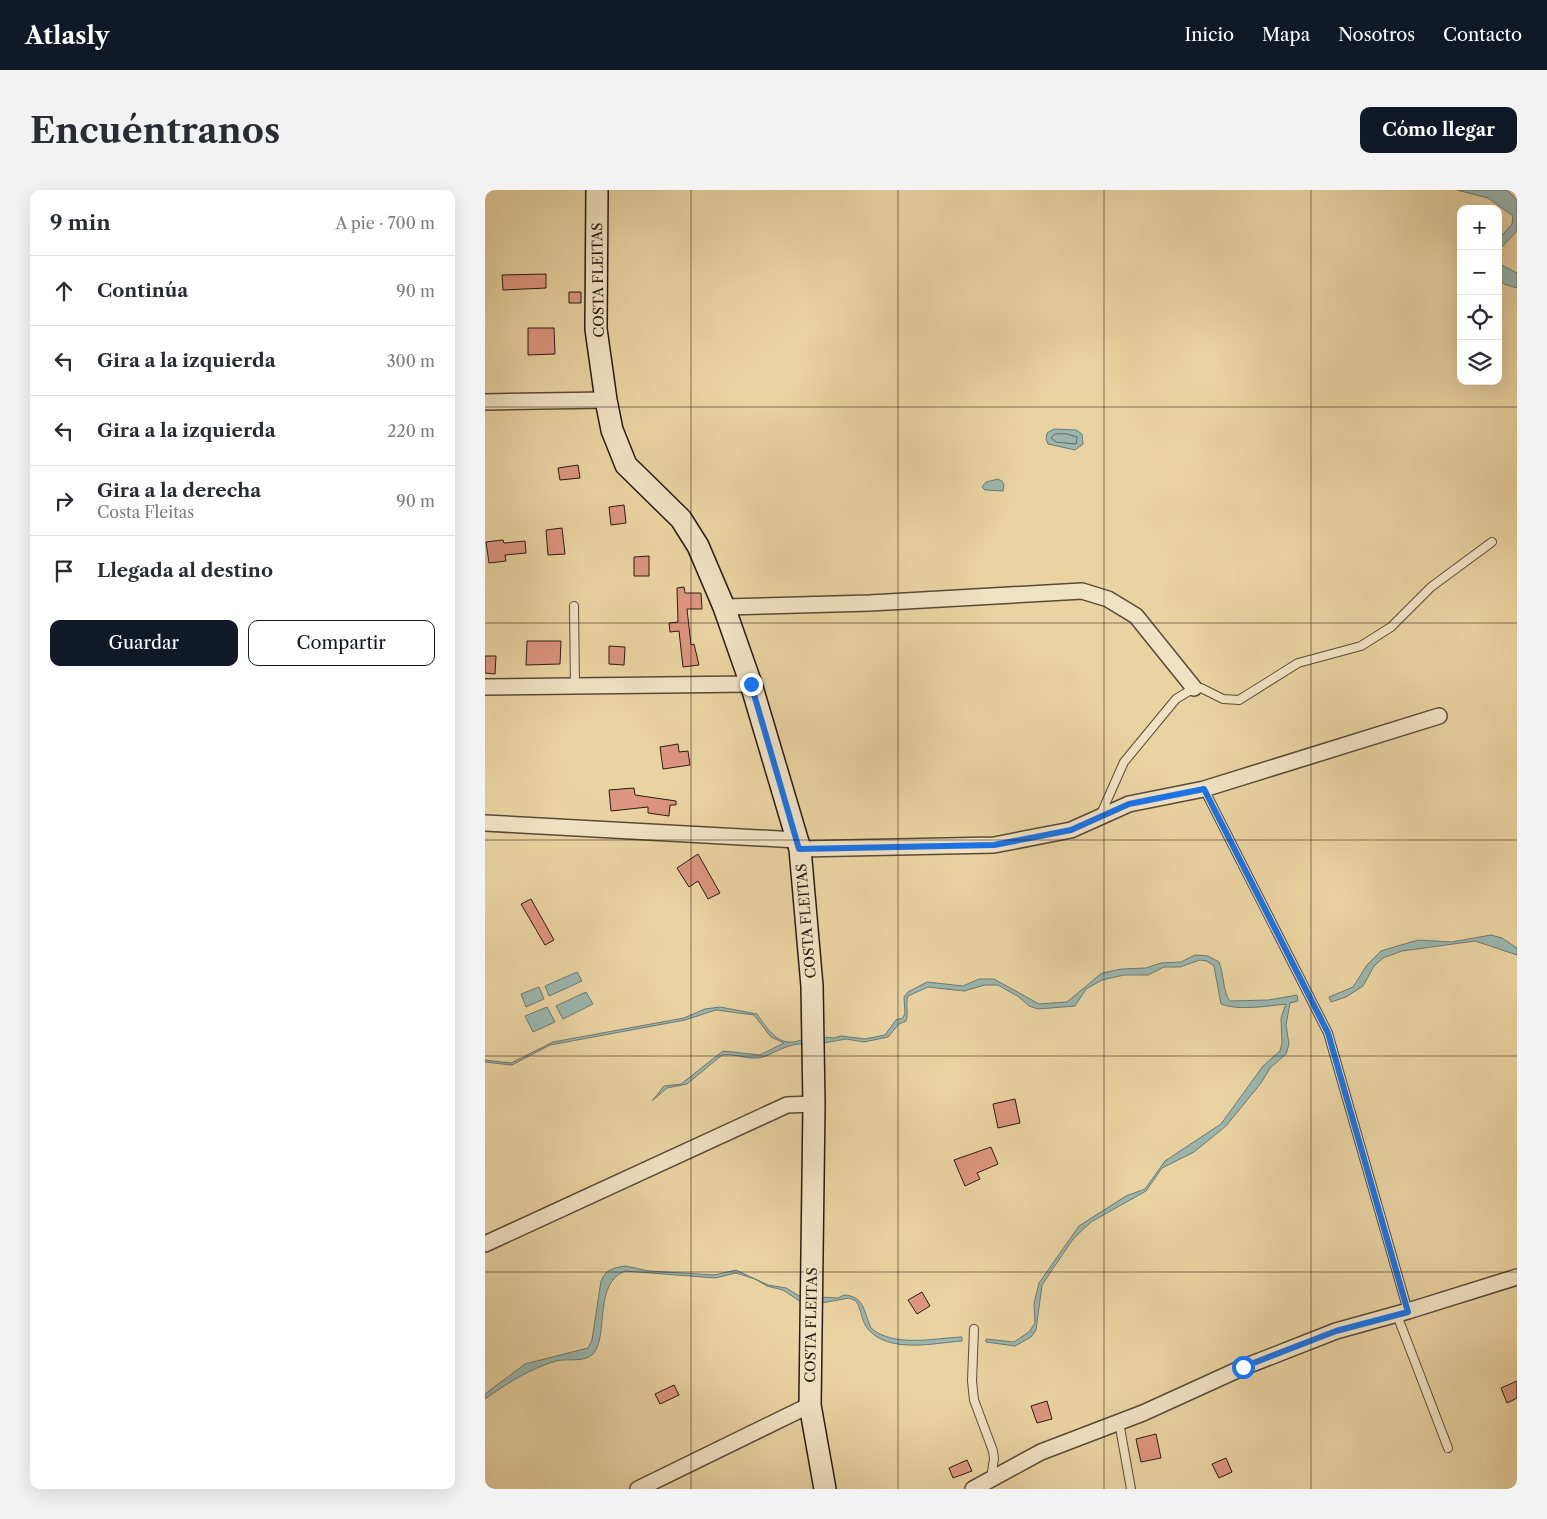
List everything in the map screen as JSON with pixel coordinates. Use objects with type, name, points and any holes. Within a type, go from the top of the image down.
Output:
[{"type":"main road","name":"COSTA FLEITAS","points":[[597,190],[596,328],[612,430],[626,465],[681,519],[698,546],[724,607],[751,684],[798,844],[812,986],[813,1104],[810,1405],[825,1489]]},
{"type":"street","points":[[485,402],[606,400]]},
{"type":"street","points":[[724,607],[870,603],[1082,591],[1108,599],[1136,616],[1194,688]]},
{"type":"street","points":[[485,687],[751,684]]},
{"type":"street","points":[[485,823],[798,844],[994,845],[1071,830],[1129,804],[1204,789],[1439,716]]},
{"type":"street","points":[[485,1244],[787,1104],[813,1104]]},
{"type":"street","points":[[973,1489],[1041,1452],[1195,1391],[1253,1363],[1336,1331],[1402,1313],[1517,1276]]},
{"type":"street","points":[[638,1489],[810,1405]]},
{"type":"lane","points":[[1099,818],[1124,762],[1176,700],[1194,688],[1201,688],[1223,699],[1239,700],[1298,663],[1361,646],[1391,627],[1431,588],[1493,542]]},
{"type":"lane","points":[[574,606],[575,687]]},
{"type":"lane","points":[[1204,789],[1328,1033],[1402,1313],[1448,1448]]},
{"type":"lane","points":[[974,1329],[972,1381],[974,1400],[995,1459],[990,1479]]},
{"type":"lane","points":[[1119,1422],[1131,1489]]},
{"type":"water","points":[[1457,190],[1507,190],[1517,200],[1517,231],[1502,247],[1502,235],[1512,224],[1513,216],[1502,208],[1502,205],[1498,205],[1488,198]]},
{"type":"water","points":[[1502,265],[1517,273],[1517,288],[1502,282]]},
{"type":"water","points":[[1054,429],[1076,430],[1082,434],[1083,444],[1075,450],[1048,444],[1046,439],[1047,433]]},
{"type":"water","points":[[998,479],[1004,485],[1003,491],[985,490],[982,487],[986,482]]},
{"type":"water","points":[[1491,935],[1502,938],[1517,948],[1517,955],[1475,941],[1402,951],[1383,958],[1374,966],[1363,986],[1346,997],[1331,1002],[1329,997],[1353,987],[1367,965],[1381,951],[1418,940],[1452,942]]},
{"type":"water","points":[[1195,955],[1208,956],[1219,962],[1226,993],[1230,1001],[1269,1000],[1297,995],[1298,1001],[1290,1003],[1286,1025],[1289,1044],[1286,1054],[1270,1068],[1261,1083],[1226,1126],[1194,1152],[1162,1168],[1146,1191],[1091,1222],[1073,1239],[1042,1285],[1036,1330],[1031,1337],[1015,1346],[986,1342],[986,1339],[1014,1342],[1029,1332],[1035,1323],[1034,1304],[1039,1283],[1079,1226],[1126,1196],[1145,1189],[1165,1161],[1221,1124],[1263,1066],[1280,1051],[1282,1043],[1281,1018],[1286,1004],[1244,1008],[1221,1004],[1214,966],[1207,961],[1200,960],[1180,967],[1164,967],[1148,975],[1124,975],[1102,980],[1086,989],[1075,1006],[1038,1009],[1029,1006],[1019,997],[998,985],[985,985],[964,991],[928,987],[908,996],[906,1021],[899,1024],[888,1037],[864,1042],[846,1039],[824,1043],[824,1037],[834,1038],[841,1036],[865,1039],[885,1035],[896,1020],[903,1018],[905,1013],[904,997],[908,992],[927,982],[963,986],[979,979],[994,979],[1039,1004],[1067,1002],[1102,973],[1122,969],[1146,968],[1161,963],[1181,962]]},
{"type":"water","points":[[577,972],[582,981],[549,996],[545,986]]},
{"type":"water","points":[[539,987],[544,999],[526,1007],[521,994]]},
{"type":"water","points":[[586,992],[593,1004],[563,1019],[556,1006]]},
{"type":"water","points":[[547,1007],[555,1022],[533,1032],[525,1016]]},
{"type":"water","points":[[720,1007],[757,1014],[770,1032],[779,1039],[795,1042],[805,1039],[805,1044],[788,1046],[758,1058],[722,1055],[687,1084],[667,1088],[652,1101],[664,1086],[681,1084],[723,1051],[760,1055],[784,1043],[771,1037],[754,1015],[716,1010],[685,1020],[550,1045],[512,1065],[485,1062],[485,1060],[511,1063],[553,1042],[684,1018],[705,1009]]},
{"type":"water","points":[[625,1266],[649,1271],[714,1275],[736,1270],[768,1285],[786,1288],[801,1297],[801,1302],[783,1290],[767,1286],[755,1279],[736,1273],[715,1278],[625,1271],[615,1277],[609,1287],[605,1298],[598,1346],[593,1354],[580,1359],[556,1361],[537,1368],[510,1382],[485,1399],[485,1394],[525,1364],[588,1348],[592,1340],[601,1281],[610,1270]]},
{"type":"water","points":[[844,1295],[856,1298],[860,1302],[871,1328],[880,1334],[903,1340],[962,1337],[962,1341],[925,1345],[888,1342],[877,1337],[868,1329],[856,1301],[849,1298],[821,1303],[821,1297],[838,1298]]},
{"type":"building","points":[[546,274],[546,288],[503,290],[502,275]]},
{"type":"building","points":[[569,292],[581,292],[581,303],[569,303]]},
{"type":"building","points":[[528,328],[554,328],[555,354],[528,355]]},
{"type":"building","points":[[578,465],[580,478],[560,480],[558,468]]},
{"type":"building","points":[[624,505],[626,523],[611,525],[609,507]]},
{"type":"building","points":[[562,528],[565,554],[548,555],[546,530]]},
{"type":"building","points":[[503,540],[504,543],[525,541],[526,553],[505,555],[506,561],[489,563],[486,542]]},
{"type":"building","points":[[649,556],[649,576],[634,576],[634,557]]},
{"type":"building","points":[[684,587],[685,593],[701,593],[702,609],[687,609],[691,645],[694,644],[699,665],[683,667],[679,631],[670,632],[669,623],[678,622],[677,588]]},
{"type":"building","points":[[527,641],[561,641],[560,664],[526,665]]},
{"type":"building","points":[[609,646],[625,647],[624,665],[609,664]]},
{"type":"building","points":[[485,656],[496,656],[495,674],[485,673]]},
{"type":"building","points":[[678,744],[679,752],[688,751],[690,765],[663,769],[660,747]]},
{"type":"building","points":[[634,788],[635,795],[676,801],[676,805],[670,805],[669,816],[648,813],[648,807],[611,811],[609,790]]},
{"type":"building","points":[[698,854],[720,893],[708,899],[698,881],[689,887],[677,868]]},
{"type":"building","points":[[531,899],[554,940],[545,945],[521,904]]},
{"type":"building","points":[[1015,1099],[1020,1123],[998,1128],[993,1104]]},
{"type":"building","points":[[991,1147],[998,1164],[977,1173],[980,1179],[965,1186],[954,1160]]},
{"type":"building","points":[[922,1292],[930,1306],[917,1314],[908,1300]]},
{"type":"building","points":[[1517,1381],[1517,1398],[1507,1403],[1501,1388]]},
{"type":"building","points":[[674,1385],[679,1395],[660,1404],[655,1394]]},
{"type":"building","points":[[1047,1401],[1052,1419],[1037,1423],[1031,1406]]},
{"type":"building","points":[[1156,1434],[1161,1458],[1141,1462],[1136,1439]]},
{"type":"building","points":[[1226,1458],[1232,1472],[1219,1478],[1212,1464]]},
{"type":"building","points":[[967,1460],[972,1471],[953,1478],[949,1468]]},
{"type":"route","points":[[751,684],[799,849],[994,845],[1071,830],[1129,804],[1204,789],[1328,1033],[1408,1312],[1336,1331],[1243,1367]]}]
